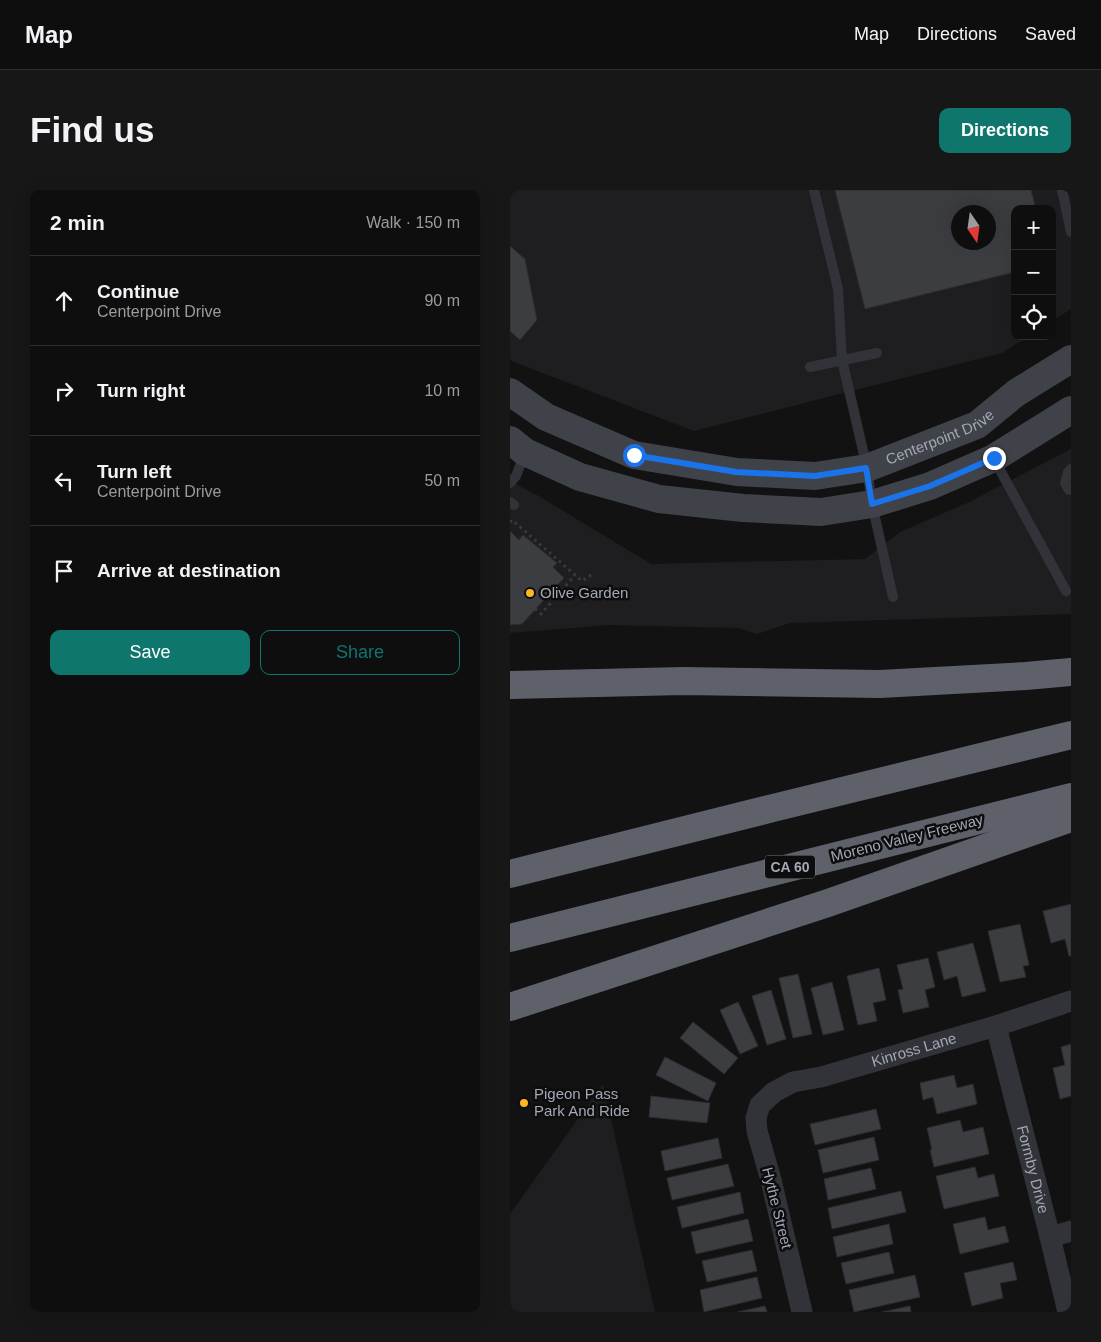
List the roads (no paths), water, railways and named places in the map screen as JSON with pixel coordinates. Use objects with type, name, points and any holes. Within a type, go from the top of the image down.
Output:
[{"type":"highway","points":[[510,684],[684,681],[880,684],[1071,672]]},
{"type":"highway","points":[[510,874],[1071,735]]},
{"type":"highway","name":"Moreno Valley Freeway","points":[[510,938],[1071,796]]},
{"type":"highway","points":[[510,1007],[828,903],[1071,818]]},
{"type":"street","name":"Centerpoint Drive","points":[[510,392],[546,417],[634,455],[736,472],[815,476],[866,468],[977,425],[1016,393],[1071,359]]},
{"type":"street","points":[[517,446],[580,477],[660,499],[743,508],[821,512],[872,504],[930,486],[994,458],[1071,410]]},
{"type":"street","name":"Kinross Lane","points":[[760,1105],[774,1092],[793,1082],[821,1077],[996,1026],[1071,1001]]},
{"type":"street","name":"Formby Drive","points":[[996,1026],[1068,1312]]},
{"type":"street","name":"Hythe Street","points":[[760,1105],[756,1118],[757,1131],[771,1180],[802,1312]]},
{"type":"street","points":[[1050,1237],[1071,1231]]},
{"type":"lane","points":[[814,190],[838,290],[842,360],[893,597]]},
{"type":"lane","points":[[1062,190],[1071,232]]},
{"type":"lane","points":[[810,367],[878,353]]},
{"type":"lane","points":[[510,483],[516,476],[517,446]]},
{"type":"lane","points":[[994,458],[1066,591]]},
{"type":"lane","points":[[1069,490],[1065,483],[1068,472],[1071,469]]},
{"type":"place","name":"Olive Garden","points":[[530,593]]},
{"type":"place","name":"Pigeon Pass Park And Ride","points":[[524,1103]]}]
